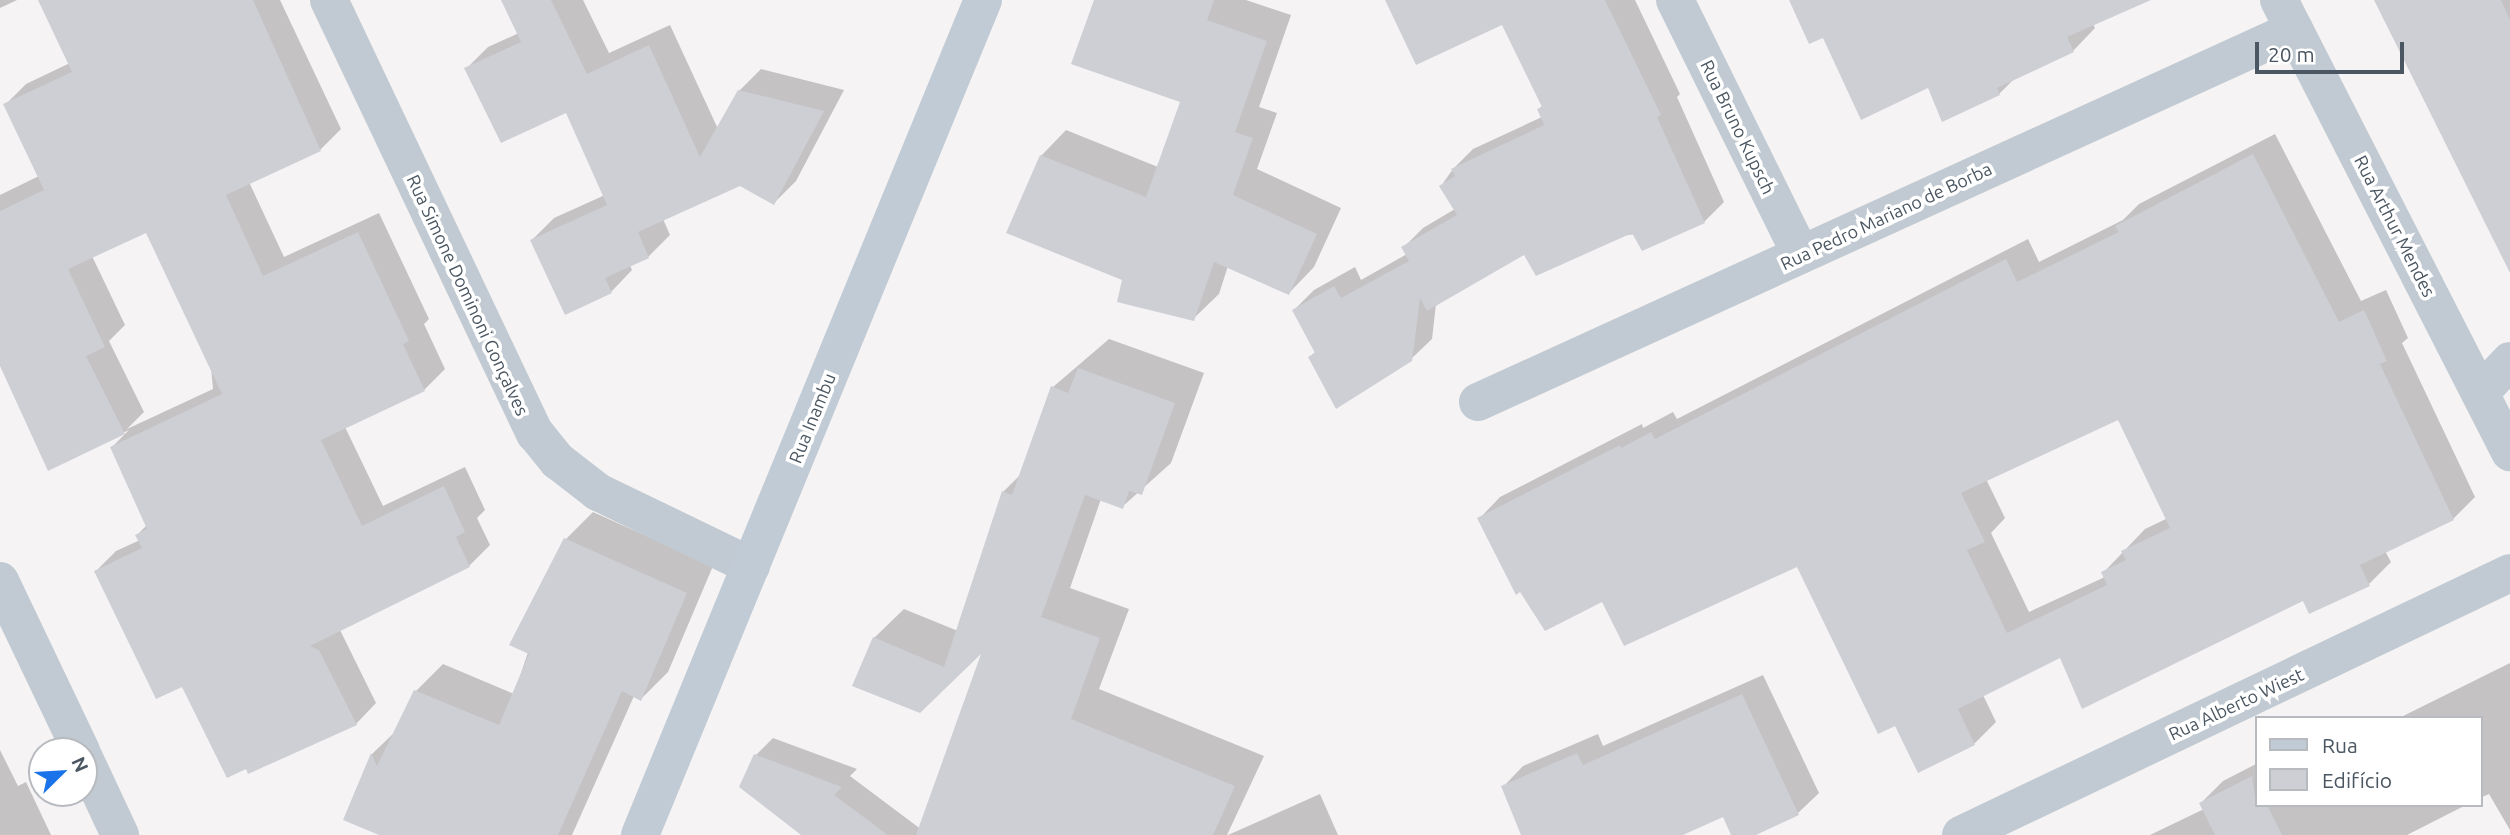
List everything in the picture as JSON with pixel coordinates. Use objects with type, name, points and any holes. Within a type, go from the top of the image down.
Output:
[{"type":"street","name":"Rua Simone Dominoni Gonçalves","points":[[329,0],[535,433],[558,461],[598,492],[751,566]]},
{"type":"street","name":"Rua Inambu","points":[[640,835],[983,0]]},
{"type":"street","name":"Rua Bruno Kupsch","points":[[1675,0],[1801,255]]},
{"type":"street","name":"Rua Pedro Mariano de Borba","points":[[1479,402],[1801,255],[2286,15]]},
{"type":"street","name":"Rua Arthur Mendes","points":[[2286,15],[2510,452]]},
{"type":"street","points":[[2480,393],[2510,361]]},
{"type":"street","name":"Rua Alberto Wiest","points":[[1961,835],[2510,573]]},
{"type":"street","points":[[0,581],[74,737]]},
{"type":"street","points":[[98,788],[120,835]]},
{"type":"building","points":[[38,0],[253,0],[321,151],[226,195],[263,276],[358,232],[409,341],[403,344],[425,391],[321,440],[362,526],[444,486],[465,532],[456,537],[470,567],[310,646],[319,650],[357,725],[248,774],[246,769],[227,778],[182,687],[156,699],[94,571],[142,548],[135,535],[147,529],[110,447],[222,394],[146,233],[68,269],[105,347],[86,356],[125,434],[48,471],[0,366],[0,211],[44,190],[3,104],[72,72]]},
{"type":"building","points":[[501,0],[551,0],[587,74],[649,45],[700,157],[738,90],[824,111],[774,205],[740,186],[638,232],[649,258],[605,278],[612,293],[565,315],[530,240],[607,205],[566,113],[501,143],[464,68],[521,42]]},
{"type":"building","points":[[1094,0],[1214,0],[1207,20],[1267,41],[1235,132],[1253,138],[1233,195],[1317,234],[1289,295],[1214,262],[1194,321],[1117,302],[1122,280],[1006,233],[1040,155],[1146,197],[1180,102],[1071,64]]},
{"type":"building","points":[[1385,0],[1605,0],[1661,115],[1657,117],[1705,223],[1642,251],[1632,233],[1536,276],[1524,255],[1427,311],[1420,298],[1412,361],[1336,409],[1308,357],[1315,353],[1292,310],[1334,286],[1341,298],[1409,261],[1401,247],[1457,215],[1439,186],[1455,176],[1451,169],[1544,125],[1537,109],[1542,107],[1502,25],[1416,65]]},
{"type":"building","points":[[1789,0],[2151,0],[2067,37],[2074,52],[1997,88],[2000,95],[1942,122],[1928,88],[1861,120],[1823,38],[1809,44]]},
{"type":"building","points":[[2374,0],[2501,0],[2510,20],[2510,273]]},
{"type":"building","points":[[2253,154],[2339,322],[2364,310],[2387,361],[2380,364],[2454,520],[2360,565],[2370,586],[2309,614],[2303,601],[2082,709],[2060,658],[1958,709],[1975,745],[1918,773],[1895,726],[1878,734],[1797,567],[1624,646],[1602,602],[1545,631],[1520,592],[1516,595],[1477,518],[1620,445],[1621,448],[1651,432],[1655,439],[2006,259],[2017,282],[2119,232],[2115,226]],"holes":[[[2118,420],[2170,528],[2121,551],[2126,560],[2101,572],[2107,585],[2007,633],[1967,550],[1985,542],[1961,493]]]},
{"type":"building","points":[[1078,368],[1175,403],[1142,495],[1129,491],[1123,509],[1085,495],[1041,617],[1100,638],[1071,719],[1235,786],[1213,835],[916,835],[981,654],[920,713],[852,686],[873,637],[944,667],[1002,491],[1012,495],[1051,386],[1068,393]]},
{"type":"building","points":[[564,538],[687,593],[641,701],[622,691],[558,835],[379,835],[343,820],[371,753],[377,766],[414,690],[499,725],[529,654],[509,645]]},
{"type":"building","points":[[1742,694],[1799,815],[1756,835],[1731,835],[1723,817],[1683,835],[1521,835],[1501,786],[1577,753],[1583,765]]},
{"type":"building","points":[[754,754],[842,787],[834,795],[888,835],[801,835],[739,787]]},
{"type":"building","points":[[2252,776],[2254,807],[2268,807],[2282,835],[2215,835],[2199,803]]}]
